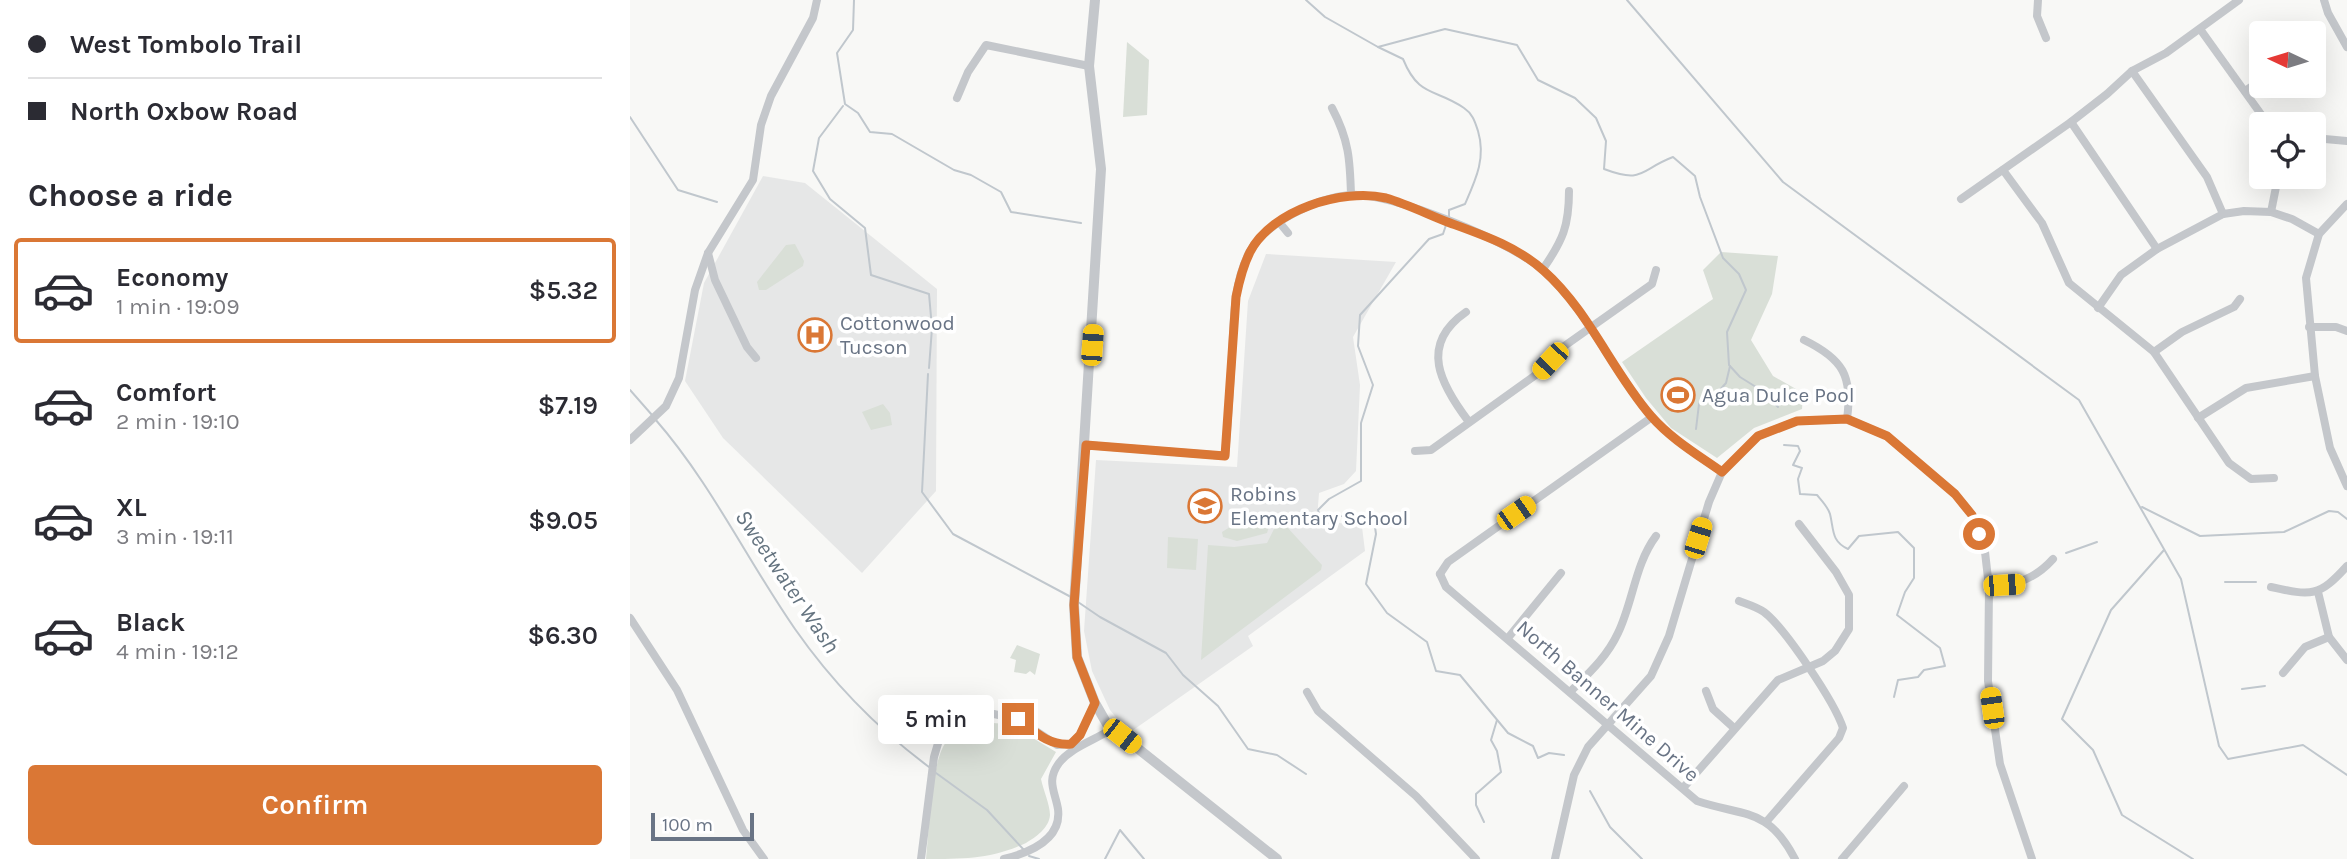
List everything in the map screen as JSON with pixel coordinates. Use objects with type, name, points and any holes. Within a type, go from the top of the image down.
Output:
[{"type":"street","points":[[630,440],[666,406],[679,378],[695,290],[708,253],[753,180],[761,125],[771,96],[813,18],[817,0]]},
{"type":"street","points":[[1095,0],[1089,66],[1101,173],[1074,605],[1077,657],[1095,703],[1113,729],[1277,859]]},
{"type":"street","points":[[2038,0],[2037,16],[2046,38]]},
{"type":"street","points":[[1961,199],[2071,122],[2132,71],[2165,53],[2239,0]]},
{"type":"street","points":[[2326,0],[2328,13],[2347,47]]},
{"type":"street","points":[[2200,29],[2260,112]]},
{"type":"street","points":[[957,98],[968,72],[986,45],[1089,66]]},
{"type":"street","points":[[2132,71],[2207,177],[2222,214]]},
{"type":"street","points":[[2245,91],[2249,88]]},
{"type":"street","points":[[1332,108],[1344,130],[1350,152],[1350,195]]},
{"type":"street","points":[[2071,122],[2157,249]]},
{"type":"street","points":[[2326,139],[2347,141]]},
{"type":"street","points":[[2003,170],[2042,223],[2069,283],[2154,352],[2229,463],[2251,480],[2274,478]]},
{"type":"street","points":[[2271,212],[2276,189]]},
{"type":"street","points":[[1543,269],[1560,244],[1569,220],[1569,191]]},
{"type":"street","points":[[1086,445],[1225,456],[1236,297],[1251,250],[1279,222],[1322,200],[1350,195],[1385,198],[1499,241],[1543,269],[1569,296],[1652,417],[1687,448],[1722,472]]},
{"type":"street","points":[[2347,204],[2319,234],[2306,278],[2315,376],[2330,448],[2347,486]]},
{"type":"street","points":[[2098,308],[2121,275],[2157,249],[2222,214],[2244,211],[2271,212],[2292,219],[2319,234]]},
{"type":"street","points":[[1279,222],[1288,233]]},
{"type":"street","points":[[708,253],[715,280],[755,358]]},
{"type":"street","points":[[1415,451],[1431,450],[1537,374],[1563,347],[1652,284],[1656,270]]},
{"type":"street","points":[[2154,352],[2196,324],[2234,307],[2240,299]]},
{"type":"street","points":[[1466,312],[1451,322],[1442,337],[1438,364],[1441,380],[1449,396],[1469,422]]},
{"type":"street","points":[[2309,327],[2336,327],[2347,331]]},
{"type":"street","points":[[1804,340],[1826,351],[1838,361],[1846,377],[1850,398],[1847,419]]},
{"type":"street","points":[[2199,418],[2246,388],[2315,376]]},
{"type":"street","name":"North Banner Mine Drive","points":[[1652,417],[1448,562],[1437,574],[1446,587],[1697,801],[1718,808],[1744,811],[1767,821]]},
{"type":"street","points":[[1555,859],[1574,775],[1588,747],[1651,676],[1665,646],[1709,502],[1722,472],[1758,436],[1797,421],[1847,419],[1887,436],[1955,494],[1972,515],[1985,552],[1989,587],[1988,681],[2000,764],[2032,859]]},
{"type":"street","points":[[1683,788],[1778,680],[1823,661],[1835,651],[1849,629],[1849,595],[1836,572],[1799,524]]},
{"type":"street","points":[[1570,692],[1602,660],[1618,633],[1647,549],[1656,537]]},
{"type":"street","points":[[1989,587],[2020,584],[2041,572],[2053,559]]},
{"type":"street","points":[[2271,587],[2297,593],[2318,592],[2332,583],[2347,566]]},
{"type":"street","points":[[1508,638],[1561,573]]},
{"type":"street","points":[[2318,592],[2329,637],[2347,660]]},
{"type":"street","points":[[1739,601],[1763,612],[1779,628],[1808,667],[1843,728],[1839,738],[1767,821],[1786,842],[1795,859]]},
{"type":"street","points":[[630,618],[677,690],[743,830],[764,859]]},
{"type":"street","points":[[2283,674],[2305,646],[2329,637]]},
{"type":"street","points":[[1706,691],[1713,709],[1734,728]]},
{"type":"street","points":[[1307,692],[1318,711],[1416,796],[1476,859]]},
{"type":"street","points":[[921,859],[934,757],[939,740],[952,728],[989,713],[1018,719],[1058,745],[1071,744],[1080,735],[1095,703]]},
{"type":"street","points":[[1004,859],[1046,842],[1056,827],[1058,810],[1051,777],[1059,762],[1075,748],[1093,742],[1113,729]]},
{"type":"street","points":[[1842,859],[1905,786]]},
{"type":"shaded area","points":[[1127,42],[1149,60],[1147,115],[1123,117]]},
{"type":"shaded area","name":"Cottonwood Tucson","points":[[763,176],[805,183],[937,289],[936,491],[862,573],[723,438],[685,381],[704,283]]},
{"type":"shaded area","points":[[795,244],[804,261],[803,266],[766,290],[759,290],[757,282],[786,245]]},
{"type":"shaded area","points":[[1721,252],[1778,256],[1772,294],[1751,340],[1773,376],[1803,393],[1802,409],[1754,428],[1717,458],[1671,428],[1646,398],[1622,362],[1713,299],[1703,270]]},
{"type":"shaded area","name":"Robins Elementary School","points":[[1266,254],[1396,262],[1353,337],[1360,385],[1356,471],[1344,484],[1319,493],[1317,519],[1362,527],[1365,551],[1248,636],[1253,646],[1129,733],[1110,710],[1092,671],[1084,631],[1096,460],[1237,467],[1248,301]]},
{"type":"shaded area","points":[[883,404],[890,413],[892,425],[871,430],[862,412]]},
{"type":"shaded area","points":[[1269,516],[1271,520],[1267,533],[1237,541],[1223,537],[1222,532],[1235,524]]},
{"type":"shaded area","points":[[1286,526],[1322,565],[1321,570],[1201,660],[1208,545],[1234,547],[1267,543],[1275,527]]},
{"type":"shaded area","points":[[1168,537],[1198,539],[1196,570],[1167,568]]},
{"type":"shaded area","points":[[1017,645],[1040,654],[1035,675],[1030,671],[1026,674],[1014,672],[1016,660],[1010,658]]},
{"type":"shaded area","points":[[992,723],[1010,724],[1056,752],[1041,779],[1050,811],[1047,824],[1038,835],[1026,843],[1001,852],[965,858],[926,859],[934,779],[942,750],[947,741],[956,734]]},
{"type":"waterway","points":[[854,0],[853,30],[837,53],[845,104],[858,113],[870,132],[892,134],[954,170],[971,175],[1001,192],[1011,212],[1081,223]]},
{"type":"waterway","points":[[1306,0],[1325,17],[1378,47],[1445,29],[1517,45],[1538,80],[1575,98],[1596,118],[1606,141],[1604,169],[1627,175],[1641,174],[1673,157],[1695,176],[1723,258],[1739,274],[1746,290],[1727,332],[1729,365],[1740,377],[1764,392],[1778,407]]},
{"type":"waterway","points":[[1627,0],[1783,182],[2079,400],[2181,579],[2219,746],[2228,759],[2303,745],[2347,775]]},
{"type":"waterway","points":[[1378,47],[1403,59],[1415,80],[1429,91],[1464,108],[1475,121],[1481,150],[1479,168],[1465,204],[1449,210],[1449,217]]},
{"type":"waterway","points":[[843,106],[819,138],[813,171],[830,199],[865,228],[871,275],[929,294],[932,328],[929,368]]},
{"type":"waterway","points":[[630,117],[678,190],[717,202]]},
{"type":"waterway","points":[[1447,222],[1443,234],[1429,239],[1360,315],[1358,346],[1373,385],[1361,423],[1361,481],[1329,499],[1318,510],[1320,517],[1358,515],[1374,520],[1376,534],[1366,584],[1387,613],[1427,642],[1436,671],[1460,675],[1508,733],[1533,746],[1538,758],[1549,753],[1564,755]]},
{"type":"waterway","points":[[1696,429],[1699,404],[1703,398],[1712,399],[1726,383],[1730,366]]},
{"type":"waterway","points":[[928,374],[922,492],[953,534],[1071,597]]},
{"type":"waterway","name":"Sweetwater Wash","points":[[630,390],[652,415]]},
{"type":"waterway","name":"Sweetwater Wash","points":[[655,419],[694,469],[809,649],[857,704],[929,767]]},
{"type":"waterway","points":[[1784,445],[1798,446],[1800,451],[1793,465],[1802,468],[1798,479],[1800,494],[1817,495],[1823,502],[1830,514],[1836,539],[1843,546],[1848,549],[1859,536],[1898,532],[1914,548],[1914,578],[1905,592],[1897,615],[1940,648],[1945,666],[1924,670],[1918,677],[1898,680],[1894,697]]},
{"type":"waterway","points":[[2142,507],[2200,536],[2284,532],[2329,511],[2338,512],[2347,519]]},
{"type":"waterway","points":[[2066,553],[2097,542]]},
{"type":"waterway","points":[[2164,550],[2111,610],[2062,719],[2093,750],[2122,815],[2193,859]]},
{"type":"waterway","points":[[2225,582],[2256,582]]},
{"type":"waterway","points":[[1078,602],[1166,653],[1183,675],[1218,706],[1248,749],[1277,755],[1306,774]]},
{"type":"waterway","points":[[2242,689],[2265,686]]},
{"type":"waterway","points":[[1484,822],[1476,805],[1476,794],[1501,772],[1497,751],[1491,740],[1497,720]]},
{"type":"waterway","name":"Sweetwater Wash","points":[[936,773],[987,810],[1024,850]]},
{"type":"waterway","points":[[1590,791],[1610,827],[1642,859]]},
{"type":"waterway","points":[[1105,859],[1120,830],[1144,859]]},
{"type":"waterway","points":[[1029,856],[1039,859]]},
{"type":"place","name":"Cottonwood Tucson","points":[[815,335]]},
{"type":"place","name":"Agua Dulce Pool","points":[[1678,395]]},
{"type":"place","name":"Robins Elementary School","points":[[1205,506]]},
{"type":"route","points":[[1018,719],[1046,740],[1058,745],[1071,744],[1080,735],[1095,703],[1077,657],[1074,605],[1086,445],[1225,456],[1236,297],[1240,278],[1251,250],[1263,237],[1292,214],[1322,200],[1350,195],[1385,198],[1499,241],[1543,269],[1569,296],[1652,417],[1687,448],[1722,472],[1758,436],[1797,421],[1847,419],[1887,436],[1955,494],[1972,515],[1979,534]]}]
